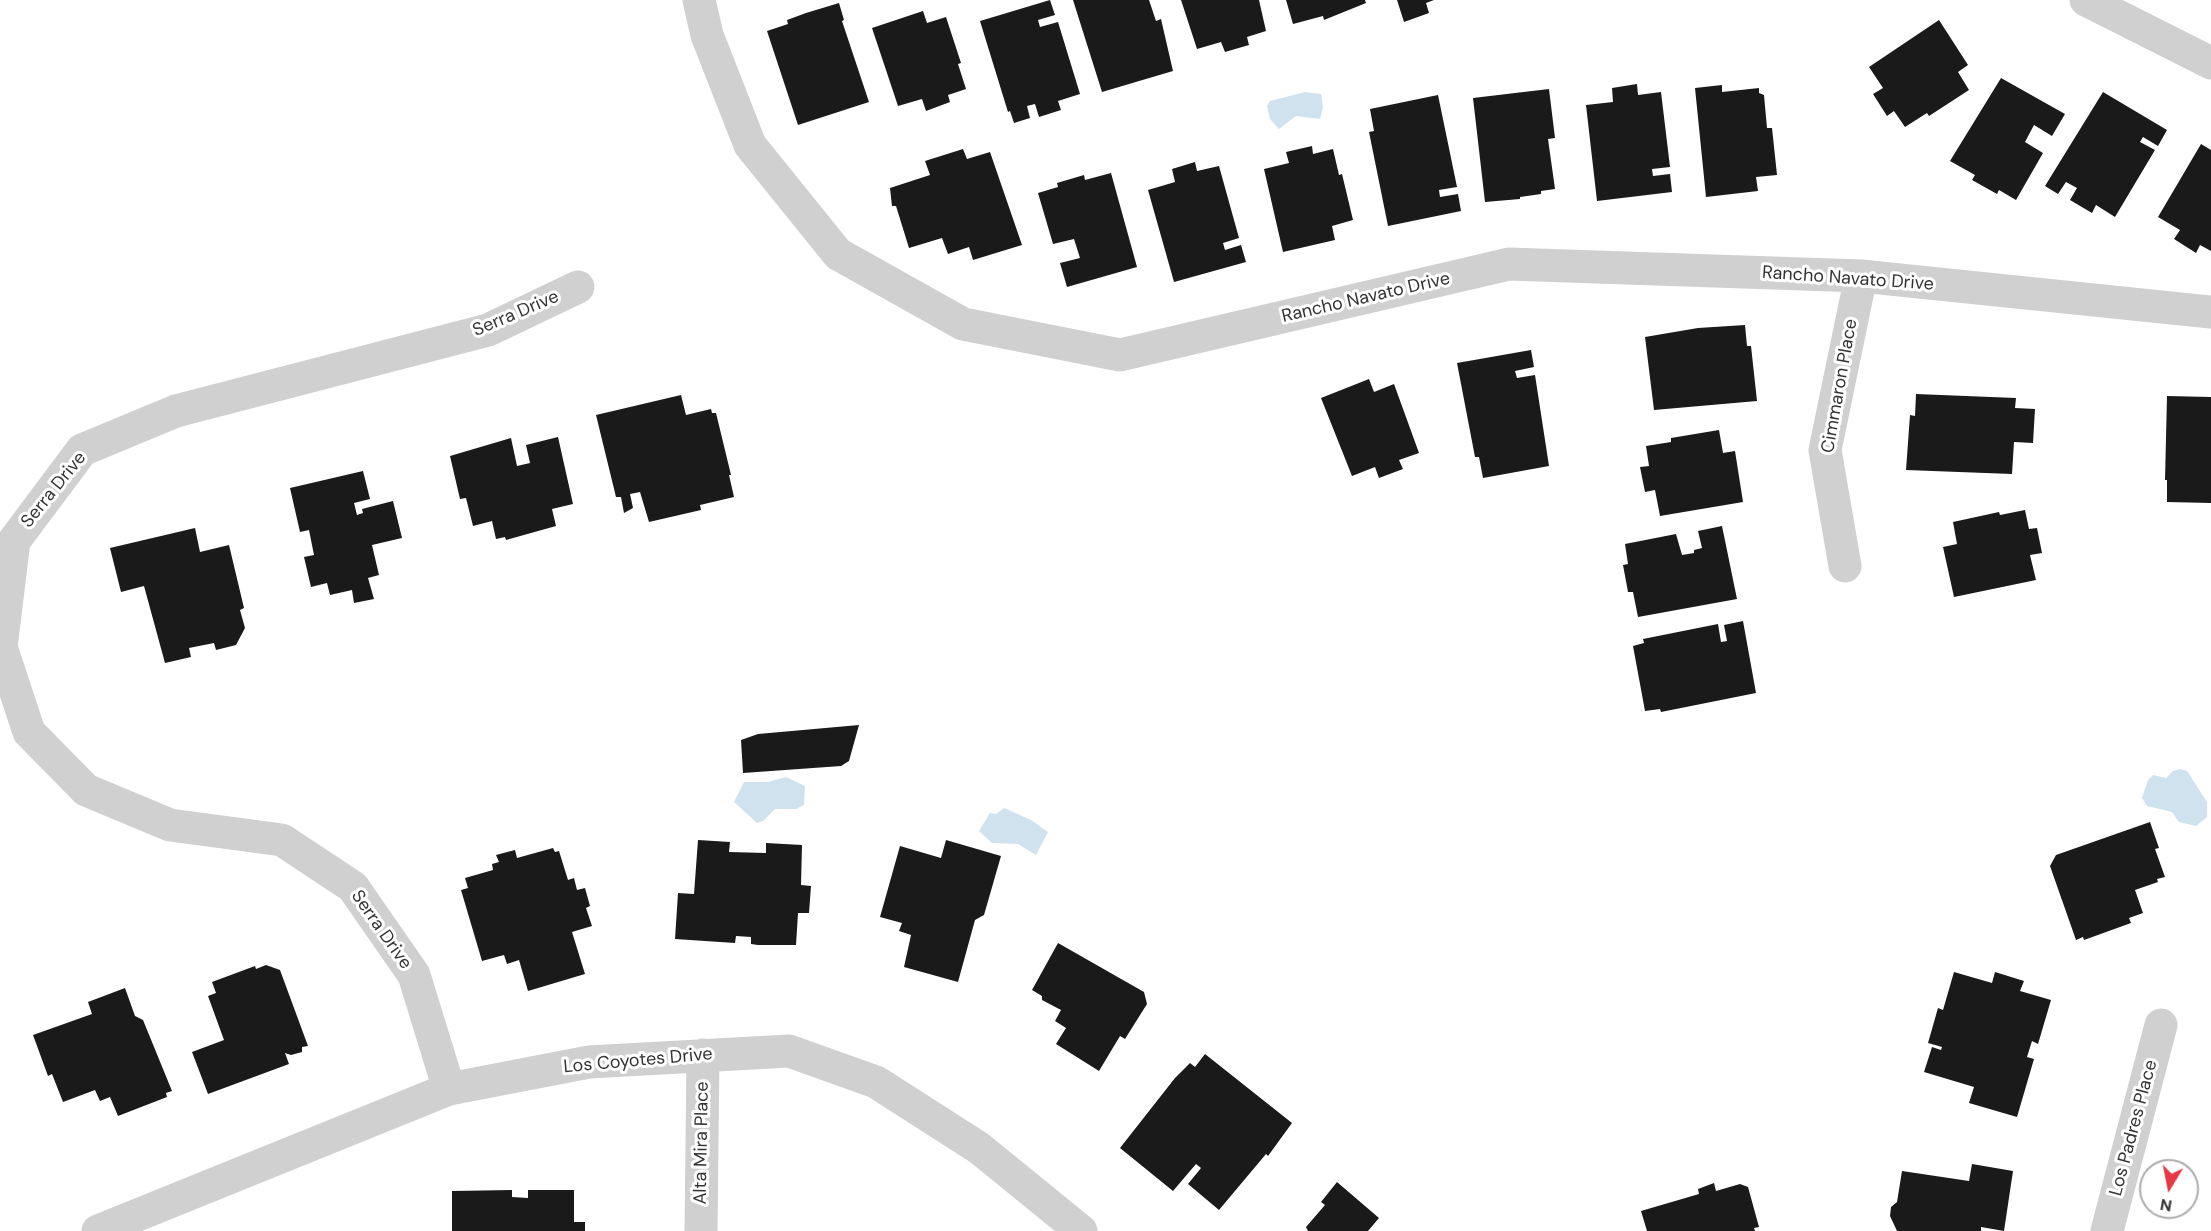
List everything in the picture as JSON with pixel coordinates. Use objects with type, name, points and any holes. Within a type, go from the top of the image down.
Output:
[{"type":"street","name":"Rancho Navato Drive","points":[[699,0],[707,35],[750,145],[838,254],[963,324],[1120,355],[1509,264],[1861,276],[2211,312]]},
{"type":"street","points":[[2086,0],[2211,63]]},
{"type":"street","name":"Cimmaron Place","points":[[1845,566],[1825,450],[1861,276]]},
{"type":"street","name":"Serra Drive","points":[[449,1089],[414,975],[353,887],[282,840],[170,825],[86,790],[29,732],[1,647],[14,541],[82,450],[176,411],[488,330],[578,287]]},
{"type":"street","name":"Los Padres Place","points":[[2107,1231],[2161,1025]]},
{"type":"street","name":"Los Coyotes Drive","points":[[98,1231],[449,1089],[589,1062],[789,1051],[876,1082],[979,1148],[1081,1231]]},
{"type":"street","name":"Alta Mira Place","points":[[701,1231],[703,1054]]},
{"type":"water","points":[[1305,92],[1321,94],[1323,107],[1320,119],[1296,116],[1279,129],[1270,119],[1267,106],[1270,101]]},
{"type":"water","points":[[2180,769],[2187,771],[2207,802],[2207,817],[2196,826],[2179,822],[2172,812],[2147,806],[2142,798],[2148,780],[2153,775],[2166,778],[2173,771]]},
{"type":"water","points":[[786,777],[805,786],[804,805],[796,809],[775,809],[763,821],[757,823],[734,802],[744,782],[768,782]]},
{"type":"water","points":[[1004,808],[1031,820],[1048,832],[1036,855],[1018,844],[992,843],[979,831],[990,813],[996,814]]},
{"type":"building","points":[[1050,0],[1055,15],[1038,20],[1040,27],[1058,22],[1080,94],[1058,101],[1061,110],[1039,117],[1035,104],[1027,106],[1030,118],[1014,123],[1010,111],[1008,112],[980,21]]},
{"type":"building","points":[[1073,0],[1149,0],[1156,21],[1161,19],[1173,71],[1102,92]]},
{"type":"building","points":[[1181,0],[1259,0],[1266,31],[1247,37],[1249,45],[1225,52],[1221,42],[1197,49]]},
{"type":"building","points":[[1286,0],[1365,0],[1366,3],[1324,20],[1323,16],[1293,24]]},
{"type":"building","points":[[1397,0],[1434,0],[1426,3],[1429,13],[1404,22]]},
{"type":"building","points":[[839,3],[844,20],[842,21],[869,102],[798,125],[767,31],[788,24],[787,20]]},
{"type":"building","points":[[923,11],[927,23],[946,17],[961,63],[958,64],[966,89],[948,95],[950,102],[926,111],[922,99],[898,106],[872,28]]},
{"type":"building","points":[[1939,20],[1968,65],[1958,72],[1969,90],[1929,116],[1927,113],[1905,127],[1894,111],[1887,116],[1873,94],[1883,88],[1869,67]]},
{"type":"building","points":[[2001,78],[2065,114],[2052,136],[2034,125],[2025,142],[2043,153],[2016,200],[1999,190],[1997,194],[1972,180],[1975,175],[1950,161]]},
{"type":"building","points":[[1637,84],[1638,95],[1661,92],[1670,167],[1652,169],[1653,176],[1670,174],[1672,192],[1597,201],[1586,105],[1613,102],[1612,88]]},
{"type":"building","points":[[1722,85],[1722,92],[1759,88],[1759,93],[1764,95],[1767,128],[1772,128],[1777,175],[1756,177],[1758,191],[1706,197],[1695,88]]},
{"type":"building","points":[[1549,89],[1555,138],[1548,139],[1555,189],[1520,197],[1520,199],[1485,202],[1473,98]]},
{"type":"building","points":[[2103,92],[2167,130],[2158,146],[2143,137],[2140,142],[2155,150],[2115,217],[2096,205],[2092,213],[2070,200],[2077,188],[2066,182],[2058,194],[2045,186]]},
{"type":"building","points":[[1438,95],[1457,187],[1439,190],[1440,197],[1458,194],[1461,211],[1388,226],[1369,132],[1374,131],[1370,109]]},
{"type":"building","points":[[2201,144],[2211,150],[2211,251],[2200,245],[2196,253],[2174,239],[2180,230],[2158,217]]},
{"type":"building","points":[[1312,146],[1313,154],[1333,149],[1339,175],[1342,174],[1353,220],[1332,226],[1335,240],[1283,252],[1264,169],[1289,163],[1286,152]]},
{"type":"building","points":[[963,149],[967,159],[990,152],[1022,245],[973,260],[969,247],[948,254],[942,238],[909,248],[896,206],[892,206],[890,188],[930,175],[925,161]]},
{"type":"building","points":[[1195,162],[1197,171],[1219,166],[1239,238],[1223,243],[1225,250],[1241,245],[1246,262],[1174,282],[1148,190],[1175,182],[1172,169]]},
{"type":"building","points":[[1111,173],[1137,267],[1067,287],[1060,263],[1080,258],[1074,239],[1053,244],[1038,193],[1058,187],[1057,183],[1084,175],[1085,180]]},
{"type":"building","points":[[1745,325],[1747,346],[1751,346],[1757,401],[1654,410],[1645,337],[1698,328]]},
{"type":"building","points":[[1531,350],[1534,367],[1515,371],[1517,378],[1535,375],[1549,466],[1483,478],[1479,457],[1475,457],[1457,363]]},
{"type":"building","points":[[1369,379],[1374,392],[1394,384],[1419,453],[1399,460],[1403,469],[1379,478],[1375,467],[1352,476],[1321,398]]},
{"type":"building","points":[[1916,394],[2016,398],[2015,408],[2035,409],[2033,443],[2014,442],[2012,474],[1906,470],[1910,415],[1915,416]]},
{"type":"building","points":[[681,395],[686,415],[711,409],[712,413],[716,413],[734,497],[700,505],[701,510],[649,522],[640,492],[630,494],[633,508],[624,513],[621,497],[616,497],[596,415]]},
{"type":"building","points":[[2167,396],[2211,397],[2211,503],[2167,502],[2167,480],[2165,480]]},
{"type":"building","points":[[1719,430],[1723,453],[1735,451],[1743,502],[1660,516],[1655,490],[1645,492],[1640,467],[1649,466],[1646,446],[1671,442],[1671,438]]},
{"type":"building","points":[[558,437],[573,504],[552,509],[556,526],[506,540],[505,537],[496,539],[492,521],[473,526],[466,498],[460,499],[450,456],[511,438],[517,466],[530,463],[526,445]]},
{"type":"building","points":[[363,471],[370,499],[354,503],[357,515],[363,513],[362,509],[393,501],[402,538],[372,545],[379,575],[368,578],[374,599],[354,603],[352,590],[330,595],[327,583],[311,587],[304,557],[314,555],[309,530],[300,532],[290,488]]},
{"type":"building","points":[[2025,510],[2029,529],[2037,528],[2042,553],[2030,555],[2036,580],[1954,597],[1943,547],[1957,544],[1953,522],[1999,512],[2000,515]]},
{"type":"building","points":[[1722,526],[1737,599],[1638,617],[1633,592],[1628,592],[1623,565],[1628,564],[1625,544],[1676,534],[1682,555],[1694,553],[1694,550],[1702,548],[1698,531]]},
{"type":"building","points":[[195,528],[200,552],[229,545],[244,608],[240,610],[245,628],[236,645],[216,650],[214,643],[189,648],[191,657],[165,663],[144,586],[121,592],[110,548]]},
{"type":"building","points":[[1743,621],[1756,693],[1661,712],[1660,709],[1645,711],[1633,646],[1644,643],[1643,639],[1718,624],[1721,642],[1727,641],[1724,625]]},
{"type":"building","points":[[859,725],[849,761],[841,766],[743,773],[741,740],[758,734]]},
{"type":"building","points":[[2150,822],[2159,848],[2155,849],[2165,877],[2157,879],[2158,882],[2135,890],[2143,913],[2129,918],[2131,923],[2084,940],[2083,937],[2076,940],[2050,866],[2056,855]]},
{"type":"building","points":[[698,840],[730,842],[729,852],[766,853],[766,843],[802,845],[801,885],[811,886],[809,913],[798,913],[796,945],[751,944],[751,937],[736,936],[735,943],[675,939],[678,893],[694,894]]},
{"type":"building","points":[[946,840],[1001,856],[984,915],[975,920],[958,982],[904,967],[911,935],[899,931],[902,923],[880,917],[900,846],[941,858]]},
{"type":"building","points":[[553,848],[555,852],[559,851],[568,880],[574,878],[577,890],[585,888],[590,906],[586,908],[592,926],[572,932],[585,974],[528,991],[519,960],[507,964],[504,955],[482,961],[461,890],[468,888],[465,878],[493,870],[492,864],[499,862],[496,855],[515,850],[517,858]]},
{"type":"building","points":[[1058,943],[1144,992],[1147,1004],[1125,1039],[1120,1036],[1099,1071],[1056,1044],[1066,1028],[1055,1021],[1061,1010],[1042,1000],[1042,996],[1032,990]]},
{"type":"building","points":[[266,965],[280,970],[308,1046],[302,1047],[302,1052],[291,1055],[285,1053],[289,1064],[208,1094],[192,1052],[224,1040],[208,996],[216,993],[212,982],[255,966],[256,969]]},
{"type":"building","points":[[1954,972],[1992,983],[1995,972],[2024,981],[2020,991],[2051,1000],[2038,1044],[2032,1041],[2027,1057],[2034,1059],[2017,1117],[1969,1103],[1974,1087],[1924,1072],[1932,1047],[1941,1050],[1942,1047],[1928,1043],[1938,1008],[1943,1010]]},
{"type":"building","points":[[125,988],[135,1016],[143,1020],[172,1091],[166,1093],[167,1097],[118,1116],[110,1097],[100,1101],[95,1090],[63,1102],[52,1074],[48,1076],[33,1035],[92,1014],[88,1002]]},
{"type":"building","points":[[1205,1054],[1292,1123],[1268,1156],[1266,1154],[1219,1210],[1188,1184],[1201,1168],[1196,1164],[1173,1191],[1120,1148],[1175,1078],[1190,1063],[1195,1067]]},
{"type":"building","points":[[1972,1164],[2013,1171],[2004,1231],[1981,1227],[1981,1231],[1897,1231],[1890,1216],[1891,1207],[1897,1202],[1902,1171],[1969,1181]]},
{"type":"building","points":[[1337,1182],[1379,1218],[1368,1231],[1308,1231],[1306,1227],[1325,1205],[1321,1202]]},
{"type":"building","points":[[1714,1183],[1716,1191],[1740,1184],[1748,1187],[1759,1227],[1754,1228],[1755,1231],[1647,1231],[1641,1211],[1699,1194],[1698,1189]]},
{"type":"building","points":[[512,1190],[512,1197],[528,1198],[528,1190],[574,1190],[574,1222],[585,1222],[585,1231],[452,1231],[452,1191]]}]
